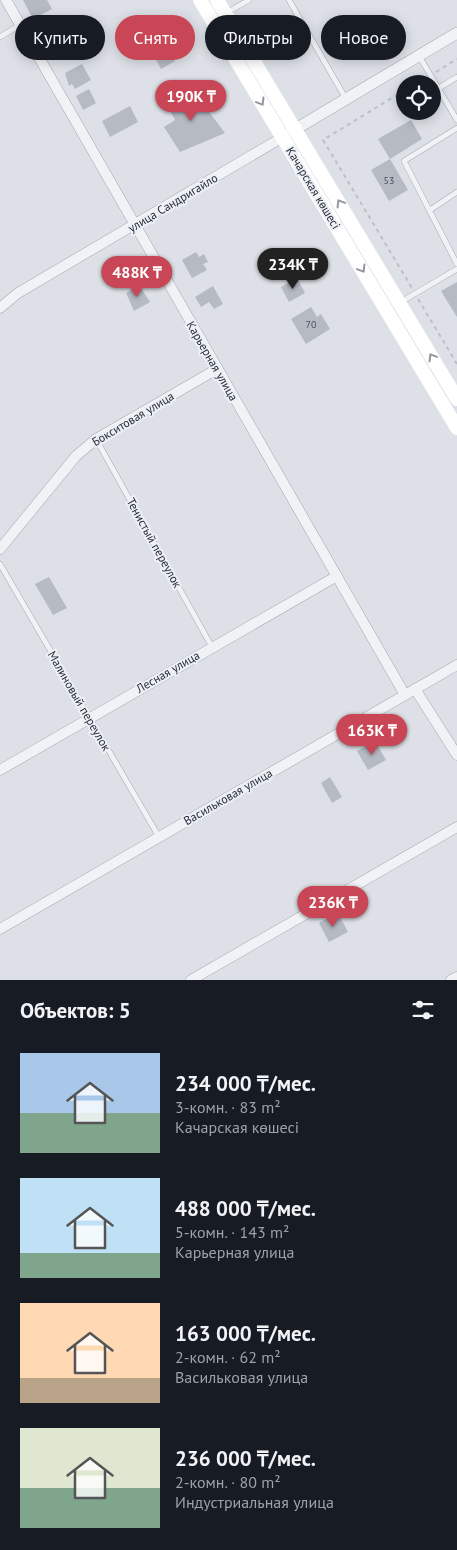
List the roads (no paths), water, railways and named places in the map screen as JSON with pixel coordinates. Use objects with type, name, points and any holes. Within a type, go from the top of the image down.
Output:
[{"type":"main road","name":"Качарская көшесі","points":[[200,0],[457,428]]},
{"type":"main road","name":"Качарская көшесі","points":[[217,0],[457,399]]},
{"type":"street","name":"Карьерная улица","points":[[6,0],[15,17]]},
{"type":"street","name":"улица Сандригайло","points":[[0,308],[18,293],[457,33]]},
{"type":"street","name":"Карьерная улица","points":[[39,60],[337,576],[410,692],[457,755]]},
{"type":"street","points":[[340,232],[353,224]]},
{"type":"street","name":"Бокситовая улица","points":[[0,549],[76,456],[96,439],[217,369]]},
{"type":"street","name":"Лесная улица","points":[[0,770],[337,576]]},
{"type":"street","name":"Васильковая улица","points":[[0,929],[457,665]]},
{"type":"street","points":[[191,980],[457,827]]},
{"type":"street","points":[[451,980],[457,977]]},
{"type":"lane","points":[[225,14],[249,0]]},
{"type":"lane","points":[[289,0],[347,99]]},
{"type":"lane","points":[[0,37],[15,29]]},
{"type":"lane","points":[[419,56],[430,75]]},
{"type":"lane","points":[[441,86],[457,77]]},
{"type":"lane","points":[[441,93],[457,120]]},
{"type":"lane","points":[[457,128],[404,161],[457,264]]},
{"type":"lane","points":[[430,210],[457,192]]},
{"type":"lane","points":[[398,303],[457,269]]},
{"type":"lane","name":"Тенистый переулок","points":[[96,439],[212,647]]},
{"type":"lane","name":"Малиновый переулок","points":[[0,564],[159,838]]}]
